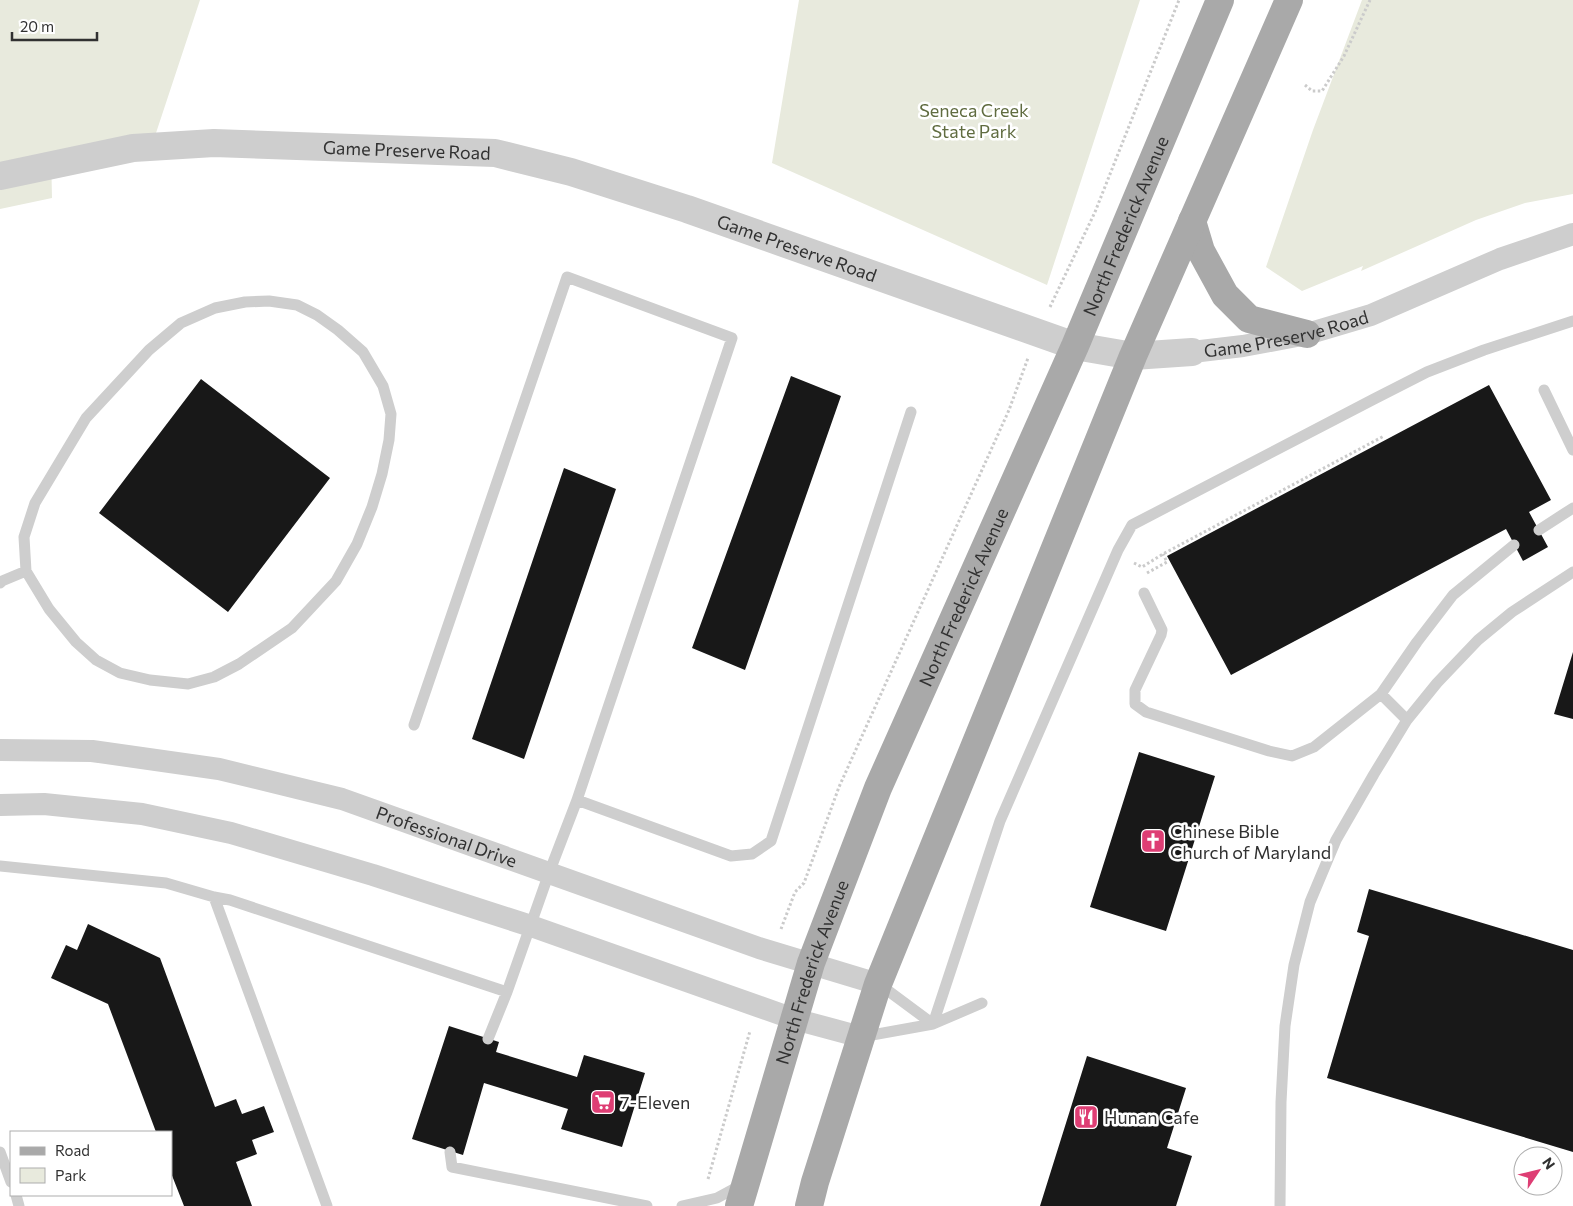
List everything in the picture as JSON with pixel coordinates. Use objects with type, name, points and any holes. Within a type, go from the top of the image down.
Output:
[{"type":"main road","name":"North Frederick Avenue","points":[[742,1194],[811,963],[878,788],[1075,346],[1220,0]]},
{"type":"main road","points":[[809,1206],[878,984],[1133,356],[1290,0]]},
{"type":"main road","points":[[1192,221],[1201,251],[1225,295],[1249,319],[1307,334]]},
{"type":"street","name":"Game Preserve Road","points":[[0,176],[133,148],[214,143],[495,153],[571,172],[687,209],[1075,346],[1133,356],[1243,346],[1307,334],[1371,315],[1500,259],[1573,234]]},
{"type":"street","name":"Professional Drive","points":[[0,750],[92,751],[219,769],[342,799],[759,948],[878,984]]},
{"type":"street","points":[[0,806],[44,804],[142,814],[231,833],[374,875],[531,926],[794,1019],[862,1036]]},
{"type":"lane","points":[[414,725],[567,277],[732,338],[577,800],[488,1039]]},
{"type":"lane","points":[[269,301],[297,305],[317,315],[363,352],[383,386],[391,414],[389,440],[382,474],[372,508],[357,544],[336,582],[292,628],[239,664],[214,677],[188,684],[150,680],[120,673],[96,660],[76,642],[49,610],[26,571],[24,537],[35,503],[86,418],[149,350],[181,323],[215,308],[245,302],[269,301]]},
{"type":"lane","points":[[933,1024],[1000,821],[1118,550],[1132,525],[1428,372],[1484,350],[1573,321]]},
{"type":"lane","points":[[1544,390],[1573,450]]},
{"type":"lane","points":[[577,800],[731,856],[752,854],[771,841],[911,412]]},
{"type":"lane","points":[[1539,530],[1573,508]]},
{"type":"lane","points":[[1144,593],[1162,630],[1161,636],[1135,690],[1136,704],[1146,712],[1268,752],[1292,756],[1314,747],[1381,694],[1452,595],[1514,544]]},
{"type":"lane","points":[[0,583],[2,580],[26,571]]},
{"type":"lane","points":[[1280,1206],[1280,1102],[1285,1026],[1294,965],[1310,902],[1336,840],[1407,720],[1437,683],[1478,640],[1512,612],[1573,572]]},
{"type":"lane","points":[[1381,694],[1407,720]]},
{"type":"lane","points":[[0,866],[166,883],[230,900],[507,992]]},
{"type":"lane","points":[[214,897],[327,1206]]},
{"type":"lane","points":[[878,984],[933,1024]]},
{"type":"lane","points":[[862,1036],[933,1024],[982,1003]]},
{"type":"lane","points":[[0,1152],[10,1179]]},
{"type":"lane","points":[[450,1152],[452,1166],[647,1206]]},
{"type":"lane","points":[[682,1206],[742,1194]]},
{"type":"path","points":[[772,952],[795,892],[804,883],[839,788],[871,714],[1009,410],[1037,333],[1095,212],[1179,0]]},
{"type":"path","points":[[1305,85],[1312,91],[1322,91],[1344,56],[1370,0]]},
{"type":"path","points":[[1118,550],[1142,567],[1384,436]]},
{"type":"path","points":[[1144,574],[1167,562],[1163,554]]},
{"type":"path","points":[[702,1202],[758,1006]]},
{"type":"green space","points":[[0,0],[200,0],[156,133],[51,153],[52,198],[0,209]]},
{"type":"green space","name":"Seneca Creek State Park","points":[[799,0],[1140,0],[1047,285],[772,163]]},
{"type":"green space","points":[[1362,0],[1573,0],[1573,194],[1525,203],[1476,220],[1361,271],[1363,266],[1302,291],[1266,267],[1313,130]]},
{"type":"building","points":[[791,376],[841,396],[745,670],[692,648]]},
{"type":"building","points":[[201,379],[330,478],[228,612],[99,513]]},
{"type":"building","points":[[1489,385],[1551,500],[1529,512],[1548,547],[1523,561],[1506,529],[1231,675],[1167,556]]},
{"type":"building","points":[[564,468],[616,489],[524,759],[472,739]]},
{"type":"building","points":[[1573,652],[1573,719],[1554,714]]},
{"type":"building","name":"Chinese Bible Church of Maryland","points":[[1139,752],[1215,776],[1166,931],[1090,907]]},
{"type":"building","points":[[1369,889],[1573,950],[1573,1152],[1563,1149],[1563,1146],[1553,1146],[1327,1078],[1369,936],[1357,932]]},
{"type":"building","points":[[88,924],[160,958],[215,1107],[236,1099],[242,1114],[264,1106],[274,1132],[252,1140],[257,1154],[236,1162],[252,1206],[184,1206],[172,1176],[172,1131],[156,1131],[108,1004],[51,978],[66,945],[77,950]]},
{"type":"building","points":[[449,1026],[499,1042],[496,1052],[577,1077],[584,1055],[645,1073],[622,1147],[561,1129],[568,1109],[484,1083],[463,1155],[412,1139]]},
{"type":"building","points":[[1087,1056],[1186,1088],[1167,1148],[1192,1156],[1176,1206],[1040,1206]]},
{"type":"place","name":"Chinese Bible Church of Maryland","points":[[1153,841]]},
{"type":"place","name":"7-Eleven","points":[[603,1102]]},
{"type":"place","name":"Hunan Cafe","points":[[1086,1117]]}]
